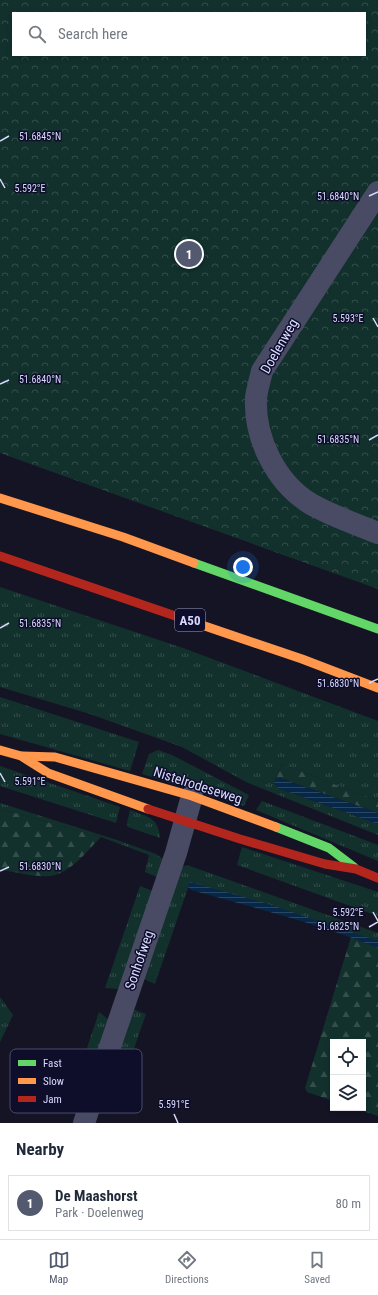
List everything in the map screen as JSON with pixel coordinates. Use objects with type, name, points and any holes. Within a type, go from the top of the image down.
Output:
[{"type":"main road","points":[[0,498],[123,537],[378,629]]},
{"type":"main road","name":"A50","points":[[0,556],[272,649],[378,688]]},
{"type":"main road","name":"Nistelrodeseweg","points":[[0,750],[21,756],[48,772],[184,820],[325,864],[356,869],[378,878]]},
{"type":"main road","name":"Nistelrodeseweg","points":[[21,756],[55,756],[192,796],[329,848],[356,869]]},
{"type":"street","name":"Doelenweg","points":[[378,192],[262,372],[256,398],[259,430],[267,455],[287,485],[310,504],[378,533]]},
{"type":"street","name":"Sonhofweg","points":[[109,1049],[176,853],[184,820],[192,796]]},
{"type":"street","name":"Sonhofweg","points":[[84,1123],[87,1113]]},
{"type":"green space","points":[[0,0],[378,0],[378,589],[0,453]]},
{"type":"green space","points":[[0,587],[183,648],[378,721],[378,801],[282,764],[274,783],[278,788],[378,824],[378,835],[246,782],[182,747],[90,714],[0,687]]},
{"type":"green space","points":[[0,697],[139,742],[130,771],[0,734]]},
{"type":"green space","points":[[158,750],[172,755],[249,795],[244,806],[142,774],[149,754]]},
{"type":"green space","points":[[282,764],[378,801],[378,813],[280,778],[276,779]]},
{"type":"green space","points":[[0,766],[120,807],[116,823],[0,786]]},
{"type":"green space","points":[[262,801],[378,845],[378,861],[256,810]]},
{"type":"green space","points":[[0,803],[156,854],[163,859],[157,877],[145,872],[149,855],[101,837],[0,809]]},
{"type":"green space","points":[[0,809],[101,837],[74,864],[55,875],[36,876],[2,870],[0,871]]},
{"type":"green space","points":[[130,810],[151,819],[157,826],[160,838],[128,827],[127,823]]},
{"type":"green space","points":[[242,847],[378,892],[378,916],[237,865]]},
{"type":"green space","points":[[187,865],[378,933],[378,941],[190,882],[155,984],[142,978],[180,868]]},
{"type":"green space","points":[[140,886],[153,891],[119,989],[105,988]]},
{"type":"green space","points":[[351,937],[378,948],[378,1116],[363,1111],[366,1111],[366,1039],[330,1039],[330,1100],[307,1092],[305,1088]]},
{"type":"green space","points":[[0,997],[13,1015],[0,1042]]},
{"type":"green space","points":[[132,1009],[146,1014],[134,1049],[118,1049]]},
{"type":"green space","points":[[99,1012],[109,1020],[99,1049],[87,1049]]},
{"type":"water","points":[[279,778],[378,813],[378,824],[278,788],[274,783],[276,779]]},
{"type":"water","points":[[190,882],[265,903],[378,941],[378,948],[309,923],[191,890],[188,887]]},
{"type":"traffic: fast","points":[[194,563],[378,629]]},
{"type":"traffic: fast","points":[[276,827],[329,848],[354,867]]},
{"type":"traffic: slow","points":[[0,498],[123,537],[194,563]]},
{"type":"traffic: slow","points":[[193,622],[302,659],[378,688]]},
{"type":"traffic: slow","points":[[0,750],[21,756],[48,773],[148,809]]},
{"type":"traffic: slow","points":[[22,756],[55,757],[192,796],[276,827]]},
{"type":"traffic: jam","points":[[0,556],[193,622]]},
{"type":"traffic: jam","points":[[148,809],[240,839],[325,864],[356,869],[378,878]]},
{"type":"place","name":"De Maashorst","points":[[189,254]]}]
